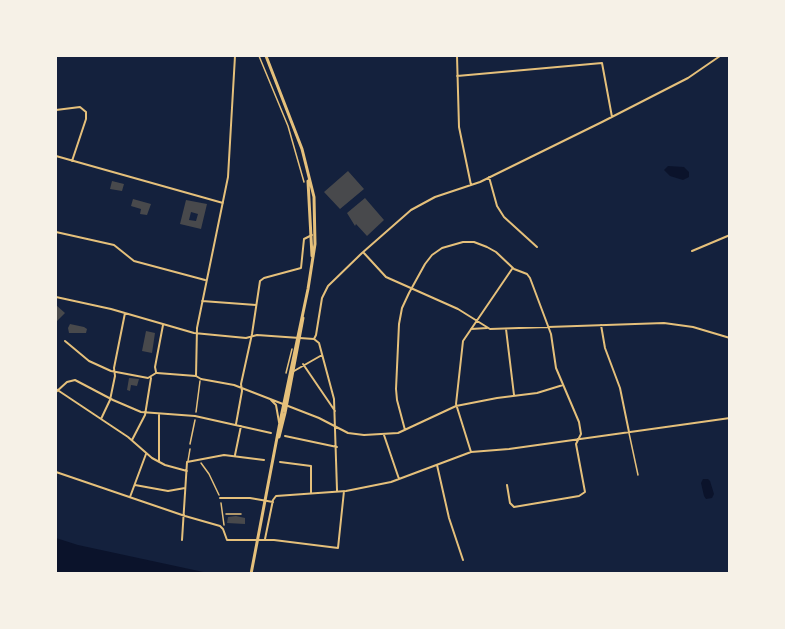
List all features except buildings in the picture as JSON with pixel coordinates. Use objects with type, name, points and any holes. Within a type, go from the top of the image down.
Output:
[{"type":"street","points":[[196,376],[197,333],[202,301],[228,177],[235,56]]},
{"type":"street","points":[[251,573],[304,310],[315,244],[314,197],[307,168],[295,126],[266,56]]},
{"type":"street","points":[[457,56],[459,131],[471,185]]},
{"type":"street","points":[[601,56],[612,117]]},
{"type":"street","points":[[314,339],[324,292],[363,252],[420,204],[438,195],[489,177],[612,117],[688,78],[720,56]]},
{"type":"street","points":[[457,76],[602,63]]},
{"type":"street","points":[[56,110],[80,107],[87,113],[72,161]]},
{"type":"street","points":[[56,156],[223,204]]},
{"type":"street","points":[[307,168],[312,265]]},
{"type":"street","points":[[489,177],[497,206],[504,217],[537,247]]},
{"type":"street","points":[[56,232],[114,245],[134,261],[206,280]]},
{"type":"street","points":[[236,424],[243,388],[241,384],[252,337],[261,280],[301,268],[304,239],[312,235]]},
{"type":"street","points":[[692,251],[729,235]]},
{"type":"street","points":[[405,430],[396,395],[398,335],[402,308],[430,257],[442,248],[456,242],[474,242],[487,247],[496,252],[512,268],[530,276],[549,328],[555,365],[579,422],[581,434],[576,444],[585,490],[583,495],[513,507],[510,503],[507,485]]},
{"type":"street","points":[[363,252],[384,276],[455,307],[487,328]]},
{"type":"street","points":[[471,452],[456,406],[463,342],[512,268]]},
{"type":"street","points":[[56,297],[197,333],[246,338],[257,335],[314,339],[319,343],[332,388],[337,447],[337,492]]},
{"type":"street","points":[[202,301],[257,305]]},
{"type":"street","points":[[101,419],[110,399],[125,313]]},
{"type":"street","points":[[471,329],[674,323],[729,338]]},
{"type":"street","points":[[157,373],[155,368],[163,325]]},
{"type":"street","points":[[601,325],[605,348],[620,388],[638,475]]},
{"type":"street","points":[[506,329],[514,396]]},
{"type":"street","points":[[278,440],[280,422],[294,371],[298,339]]},
{"type":"street","points":[[65,341],[89,361],[115,372],[152,377]]},
{"type":"street","points":[[294,371],[321,356]]},
{"type":"street","points":[[303,364],[335,411]]},
{"type":"street","points":[[132,440],[146,413],[152,377],[157,373],[196,376],[234,385],[319,418],[336,428],[353,434],[384,435],[405,430],[456,406],[542,392],[563,384]]},
{"type":"street","points":[[187,471],[159,462],[132,440],[56,390],[70,380],[75,380],[110,399],[146,413],[195,416],[271,433]]},
{"type":"street","points":[[271,400],[276,405],[280,422]]},
{"type":"street","points":[[159,414],[159,462]]},
{"type":"street","points":[[265,539],[276,496],[344,492],[399,479],[471,452],[729,418]]},
{"type":"street","points":[[235,455],[242,425]]},
{"type":"street","points":[[384,435],[399,479]]},
{"type":"street","points":[[285,436],[337,447]]},
{"type":"street","points":[[182,540],[190,449]]},
{"type":"street","points":[[130,497],[146,453]]},
{"type":"street","points":[[188,462],[218,455],[235,455],[264,460]]},
{"type":"street","points":[[280,462],[311,466],[310,493]]},
{"type":"street","points":[[436,465],[462,560]]},
{"type":"street","points":[[56,472],[223,529],[225,538],[229,540],[265,539],[338,548],[344,492]]},
{"type":"street","points":[[135,485],[168,491],[186,488]]},
{"type":"street","points":[[220,498],[250,498],[273,502]]},
{"type":"path","points":[[190,449],[201,379]]},
{"type":"path","points":[[199,460],[209,474],[220,498],[223,529]]},
{"type":"path","points":[[226,514],[241,514]]},
{"type":"water","points":[[668,166],[684,167],[689,172],[689,177],[683,180],[670,176],[664,170]]},
{"type":"water","points":[[703,479],[710,481],[714,494],[712,498],[706,499],[704,496],[701,483]]},
{"type":"water","points":[[56,538],[78,545],[208,573],[56,573]]}]
